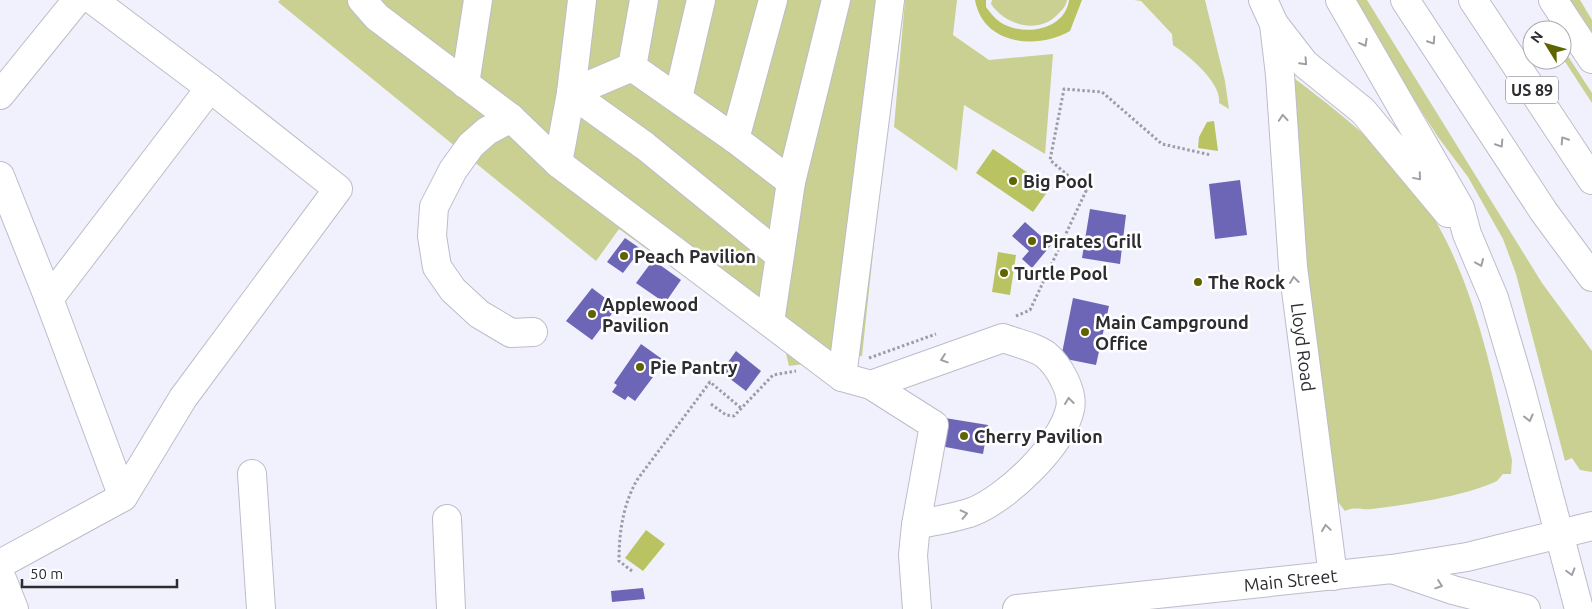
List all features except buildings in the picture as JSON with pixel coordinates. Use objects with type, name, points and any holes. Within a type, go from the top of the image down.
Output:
[{"type":"main road","points":[[0,96],[76,0]]},
{"type":"main road","points":[[0,564],[123,497],[183,398],[338,189],[210,88],[93,0]]},
{"type":"main road","points":[[362,0],[377,17],[511,118],[558,163],[770,322],[843,372],[871,385],[934,425],[916,525],[914,555],[917,609]]},
{"type":"main road","points":[[465,84],[478,0]]},
{"type":"main road","points":[[558,163],[571,93],[582,0]]},
{"type":"main road","points":[[632,67],[644,0]]},
{"type":"main road","points":[[678,98],[701,0]]},
{"type":"main road","points":[[735,139],[773,0]]},
{"type":"main road","points":[[770,322],[791,182],[836,0]]},
{"type":"main road","points":[[843,372],[890,0]]},
{"type":"main road","points":[[1340,0],[1460,208],[1467,234],[1494,298],[1580,609]]},
{"type":"main road","points":[[1405,0],[1544,212],[1592,277]]},
{"type":"main road","name":"US 89","points":[[1473,0],[1592,180]]},
{"type":"main road","points":[[1553,0],[1592,60]]},
{"type":"main road","points":[[1268,12],[1306,64],[1363,111],[1467,234]]},
{"type":"main road","name":"Lloyd Road","points":[[1268,12],[1280,80],[1292,267],[1333,576]]},
{"type":"main road","points":[[571,93],[632,67]]},
{"type":"main road","points":[[632,67],[735,139],[791,182]]},
{"type":"main road","points":[[49,299],[210,88]]},
{"type":"main road","points":[[571,93],[645,146],[779,255]]},
{"type":"main road","points":[[511,118],[487,131],[471,145],[453,170],[434,207],[432,236],[437,267],[453,290],[479,314],[511,333],[533,332]]},
{"type":"main road","points":[[0,176],[49,299],[123,497]]},
{"type":"main road","points":[[871,385],[1004,338],[1046,355],[1065,377],[1071,408],[1054,443],[1030,469],[1006,492],[972,512],[916,525]]},
{"type":"main road","points":[[252,474],[261,609]]},
{"type":"main road","points":[[447,520],[451,609]]},
{"type":"main road","name":"Main Street","points":[[1017,609],[1094,605],[1392,569],[1467,557],[1592,526]]},
{"type":"main road","points":[[1392,569],[1453,590],[1526,609]]},
{"type":"main road","points":[[0,574],[14,609]]},
{"type":"path","points":[[1011,315],[1018,316],[1030,310],[1086,191],[1050,160],[1064,89],[1102,92],[1162,144],[1211,155]]},
{"type":"path","points":[[843,372],[943,332]]},
{"type":"path","points":[[711,404],[726,415],[734,416],[773,375],[790,373],[797,370]]},
{"type":"path","points":[[632,571],[619,561],[619,537],[627,498],[637,480],[710,382],[741,408]]},
{"type":"shaded area","points":[[280,0],[900,0],[862,356],[789,366],[785,349],[619,229],[596,261],[278,2]]},
{"type":"shaded area","points":[[905,0],[957,0],[953,35],[989,60],[1053,54],[1045,154],[964,105],[957,171],[894,127]]},
{"type":"shaded area","points":[[975,0],[986,0],[986,7],[994,17],[1009,27],[1030,30],[1051,25],[1060,19],[1066,10],[1069,0],[1082,0],[1070,31],[1057,37],[1028,41],[1013,40],[1000,35],[980,15]]},
{"type":"shaded area","points":[[992,0],[1067,0],[1063,9],[1051,20],[1033,26],[1024,25],[1005,18],[991,4]]},
{"type":"shaded area","points":[[1134,0],[1205,0],[1225,81],[1229,109],[1219,103],[1219,95],[1215,87],[1203,71],[1173,45],[1172,34],[1141,1]]},
{"type":"shaded area","points":[[1350,0],[1367,0],[1542,283],[1592,351],[1592,472],[1580,470],[1572,458],[1565,461],[1516,274],[1503,239],[1468,177],[1438,137]]},
{"type":"shaded area","points":[[1570,0],[1580,0],[1592,20],[1592,34]]},
{"type":"shaded area","points":[[1572,62],[1592,93],[1592,103],[1570,70]]},
{"type":"shaded area","points":[[1291,76],[1344,117],[1394,164],[1422,199],[1440,229],[1468,292],[1479,325],[1512,460],[1511,474],[1503,474],[1497,481],[1469,491],[1385,507],[1355,508],[1345,511],[1334,497],[1300,207],[1299,147]]},
{"type":"shaded area","points":[[1214,121],[1218,151],[1198,148],[1199,137],[1207,122]]},
{"type":"shaded area","name":"Big Pool","points":[[993,149],[1050,188],[1033,212],[976,173]]},
{"type":"shaded area","name":"Turtle Pool","points":[[998,252],[1016,255],[1010,295],[992,292]]},
{"type":"shaded area","points":[[646,530],[665,544],[643,571],[625,558]]},
{"type":"place","name":"Big Pool","points":[[1013,181]]},
{"type":"place","name":"Pirates Grill","points":[[1032,241]]},
{"type":"place","name":"Peach Pavilion","points":[[624,256]]},
{"type":"place","name":"Turtle Pool","points":[[1004,273]]},
{"type":"place","name":"The Rock","points":[[1198,282]]},
{"type":"place","name":"Applewood Pavilion","points":[[592,314]]},
{"type":"place","name":"Main Campground Office","points":[[1085,332]]},
{"type":"place","name":"Pie Pantry","points":[[640,367]]},
{"type":"place","name":"Cherry Pavilion","points":[[964,436]]}]
